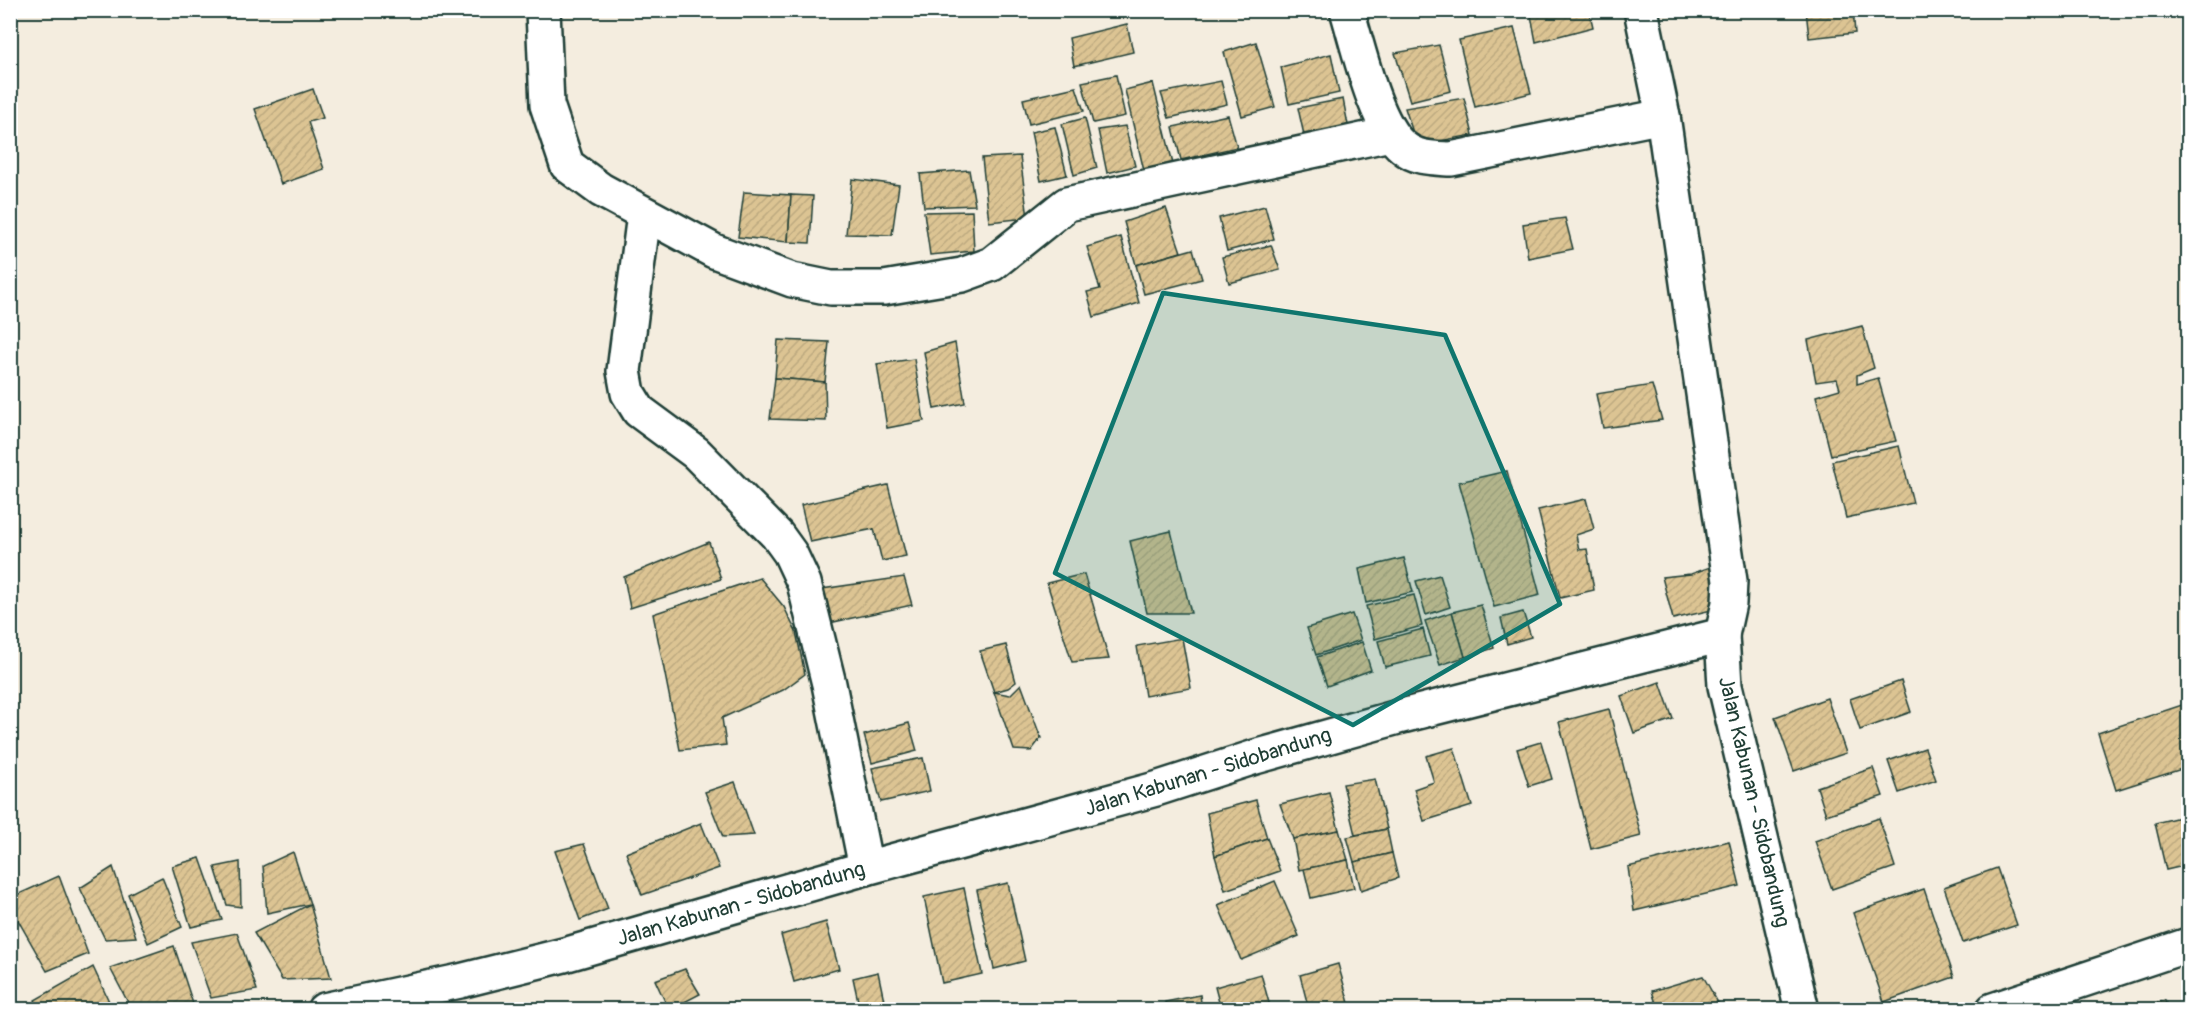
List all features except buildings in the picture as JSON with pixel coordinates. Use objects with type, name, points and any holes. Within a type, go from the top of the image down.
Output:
[{"type":"street","points":[[543,10],[547,105],[567,165],[601,190],[714,251],[792,280],[831,288],[884,288],[962,275],[992,264],[1067,204],[1390,134]]},
{"type":"street","points":[[1347,10],[1376,102],[1390,134],[1404,148],[1424,158],[1451,159],[1663,116]]},
{"type":"street","points":[[1641,10],[1663,116],[1730,581],[1729,603],[1722,635]]},
{"type":"street","points":[[644,214],[624,371],[628,393],[639,411],[696,453],[777,535],[790,553],[804,583],[829,684],[866,868]]},
{"type":"street","name":"Jalan Kabunan - Sidobandung","points":[[324,1010],[514,969],[866,868],[1004,832],[1398,717],[1722,635],[1725,686],[1802,1010]]},
{"type":"street","points":[[1993,1010],[2188,945]]},
{"type":"highlighted area","points":[[1163,293],[1445,335],[1560,604],[1353,725],[1055,573]]}]
